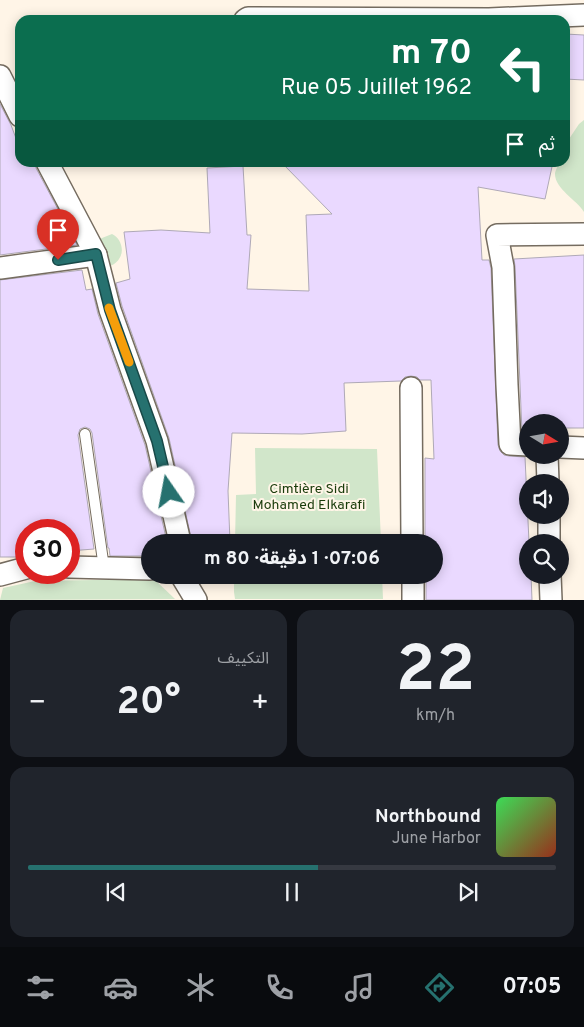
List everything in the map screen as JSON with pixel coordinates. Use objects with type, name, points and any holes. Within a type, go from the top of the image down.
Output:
[{"type":"street","points":[[570,16],[584,15]]},
{"type":"street","points":[[0,76],[15,106]]},
{"type":"street","points":[[50,167],[96,254],[110,310],[157,441],[178,534]]},
{"type":"street","points":[[519,444],[510,444],[503,266],[497,235],[584,234]]},
{"type":"street","points":[[0,268],[96,254]]},
{"type":"street","points":[[411,388],[412,534]]},
{"type":"street","points":[[569,447],[584,448]]},
{"type":"street","points":[[80,567],[141,569]]},
{"type":"street","points":[[0,575],[15,571]]},
{"type":"street","points":[[412,584],[413,600]]},
{"type":"street","points":[[550,584],[551,600]]},
{"type":"lane","points":[[85,434],[104,568]]},
{"type":"green space","points":[[584,120],[584,212],[562,189],[555,174],[557,167],[570,167],[570,138]]},
{"type":"green space","points":[[112,234],[118,238],[122,252],[118,260],[106,269],[97,240]]},
{"type":"green space","name":"Cimtière Sidi Mohamed Elkarafi","points":[[255,448],[377,449],[381,534],[235,534],[236,495],[256,494]]},
{"type":"green space","points":[[141,579],[141,584],[159,584],[175,599],[0,600],[3,588],[21,584],[80,584],[80,580]]},
{"type":"green space","points":[[234,584],[382,584],[383,599],[235,599]]},
{"type":"building","points":[[570,34],[584,35],[584,80],[570,79]]},
{"type":"building","points":[[0,104],[15,136],[15,167],[36,167],[77,245],[0,255]]},
{"type":"building","points":[[243,167],[247,235],[251,235],[247,289],[309,291],[306,215],[332,214],[286,167],[552,167],[545,199],[478,187],[482,260],[489,260],[491,268],[498,445],[504,455],[519,457],[519,464],[525,464],[526,474],[519,474],[519,524],[528,524],[529,534],[519,534],[519,584],[531,584],[532,600],[426,600],[426,584],[443,584],[443,534],[425,534],[425,458],[434,459],[431,380],[420,380],[417,377],[405,377],[401,381],[344,383],[346,431],[302,434],[232,433],[228,491],[230,534],[190,534],[169,438],[122,306],[116,283],[130,279],[124,232],[161,230],[210,233],[207,168]]},
{"type":"building","points":[[584,255],[584,428],[569,428],[569,414],[521,414],[514,259]]},
{"type":"building","points":[[82,270],[86,290],[92,289],[98,314],[145,445],[165,534],[141,534],[141,556],[110,556],[92,433],[90,429],[85,427],[80,429],[78,435],[94,549],[80,550],[80,519],[15,519],[15,557],[0,557],[0,280]]},
{"type":"slow traffic","points":[[109,308],[129,362]]},
{"type":"route","points":[[58,260],[96,254],[110,310],[157,441],[169,492]]}]
